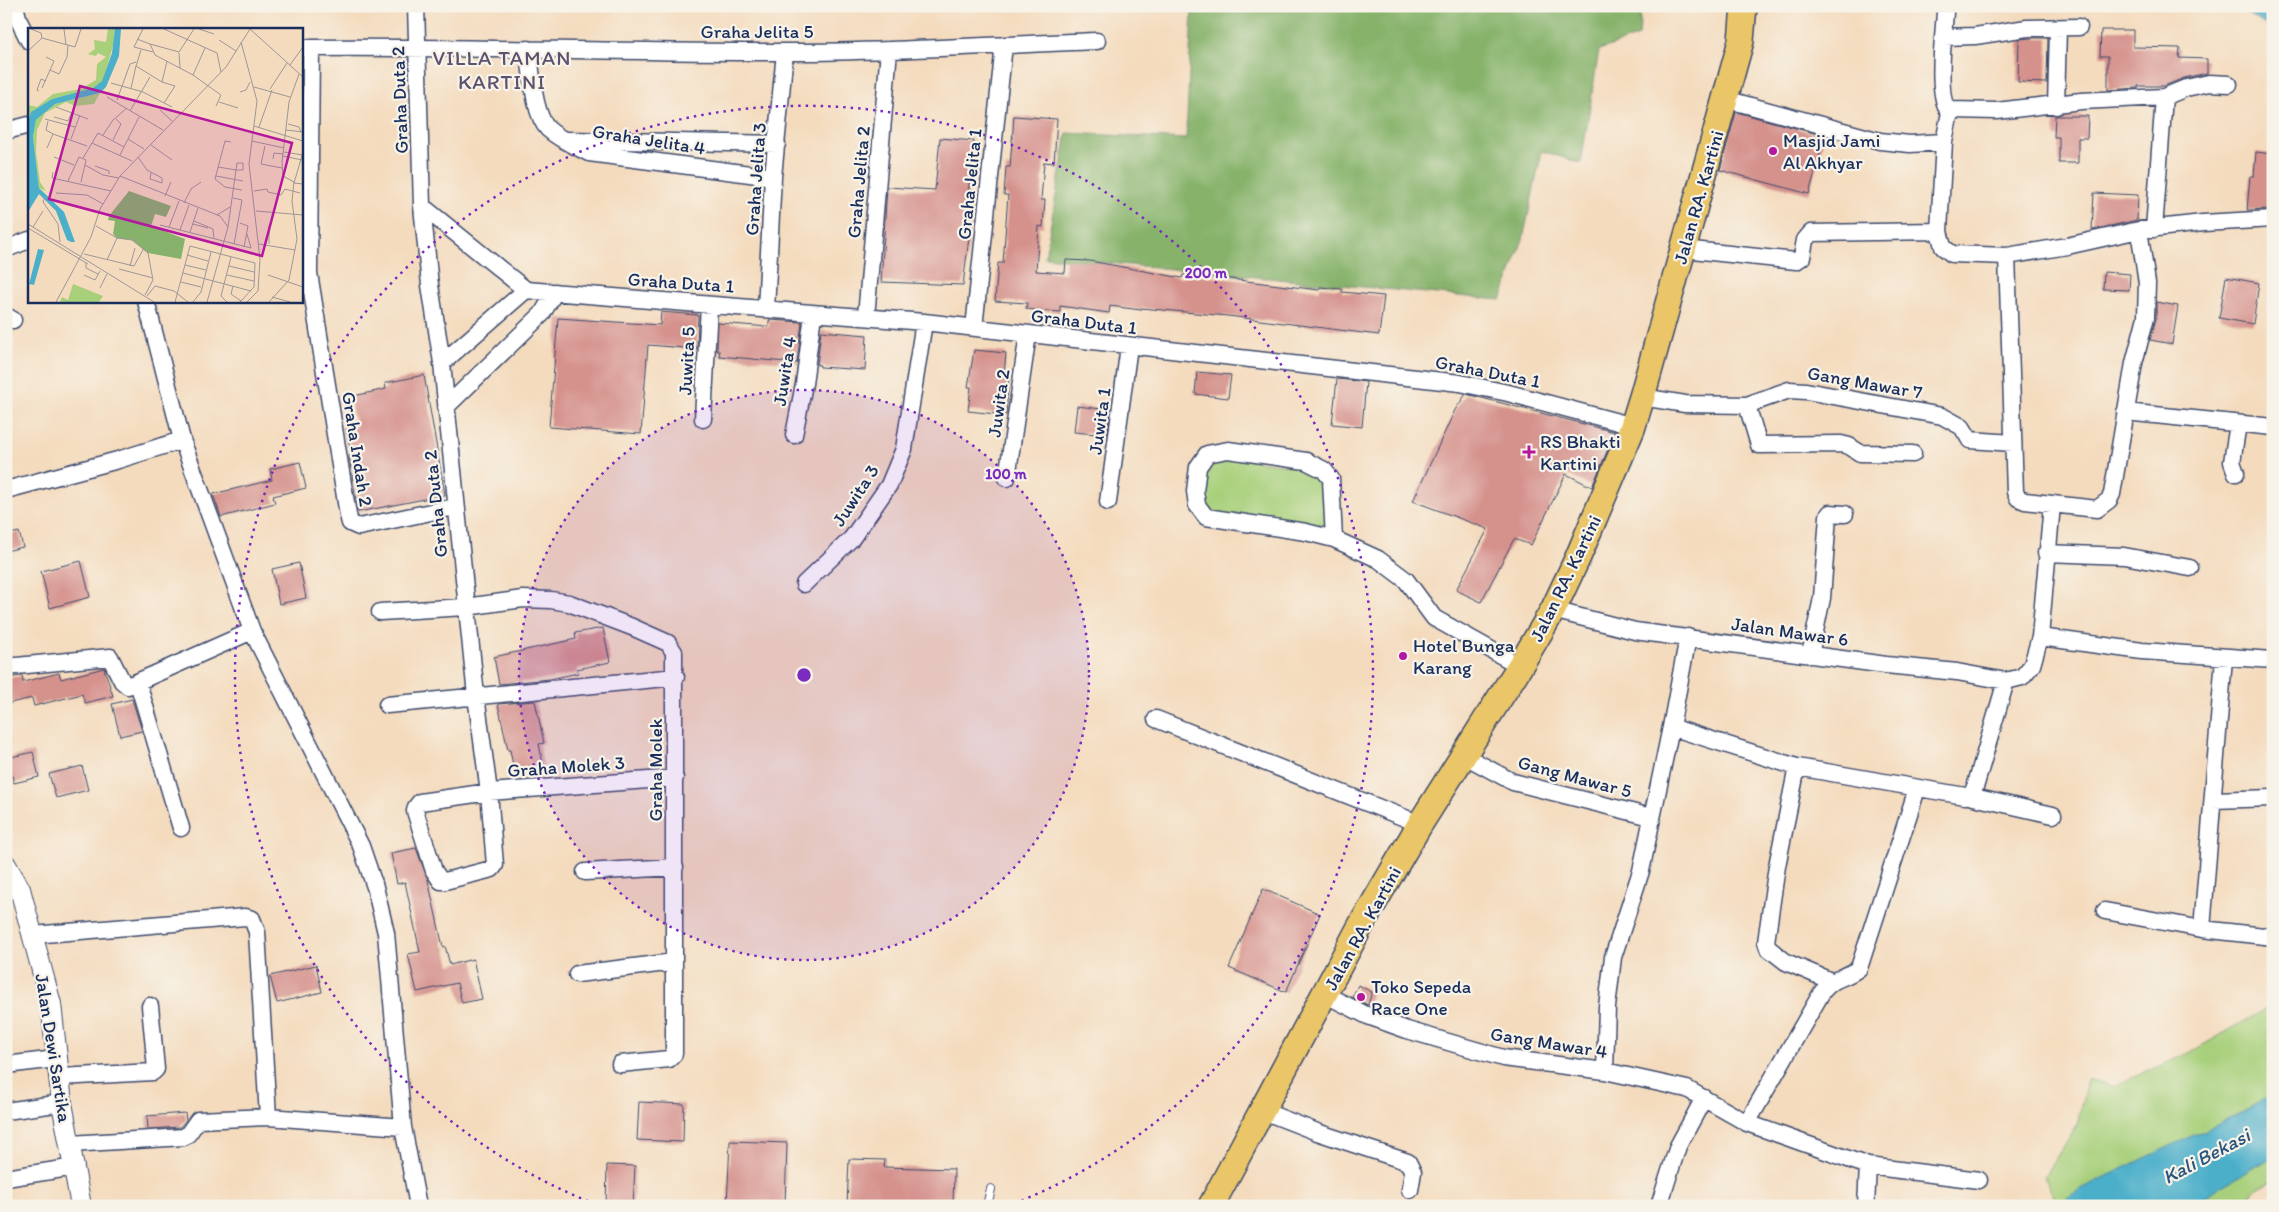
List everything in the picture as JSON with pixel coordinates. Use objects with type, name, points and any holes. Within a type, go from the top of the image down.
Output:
[{"type":"main road","name":"Jalan RA. Kartini","points":[[1211,1206],[1263,1111],[1330,997],[1361,925],[1420,824],[1520,666],[1553,610],[1578,557],[1633,426],[1642,397],[1741,41],[1744,6]]},
{"type":"street","name":"Graha Duta 2","points":[[415,811],[436,877],[445,881],[492,869],[495,865],[489,792],[476,696],[455,507],[442,363],[430,285],[422,206],[416,6]]},
{"type":"street","points":[[1945,12],[1942,90],[1945,106],[1950,112]]},
{"type":"street","points":[[17,14],[28,39]]},
{"type":"street","points":[[1943,37],[1975,36],[2027,28],[2079,27]]},
{"type":"street","points":[[2056,106],[2058,28]]},
{"type":"street","name":"Graha Jelita 5","points":[[306,48],[417,47],[785,52],[889,50],[1097,41]]},
{"type":"street","name":"Graha Jelita 1","points":[[974,328],[1004,45]]},
{"type":"street","name":"Graha Indah 2","points":[[306,48],[305,274],[350,524],[359,527],[455,507]]},
{"type":"street","name":"Graha Jelita 4","points":[[528,49],[537,108],[547,128],[563,140],[589,153],[773,177]]},
{"type":"street","name":"Graha Jelita 2","points":[[866,317],[889,50]]},
{"type":"street","name":"Graha Jelita 3","points":[[766,309],[773,177],[785,52]]},
{"type":"street","points":[[1950,112],[1997,111],[2056,106],[2081,101],[2164,97],[2186,88],[2208,83],[2229,84]]},
{"type":"street","points":[[2007,256],[2014,486],[2018,498],[2052,505],[2097,509],[2109,500],[2112,494],[2134,363],[2146,317],[2146,229],[2164,97]]},
{"type":"street","points":[[1725,99],[1880,141],[1910,144],[1944,142]]},
{"type":"street","points":[[1950,112],[1944,142],[1939,231],[1943,247],[1952,254],[2007,256],[2067,246],[2146,229],[2203,223],[2273,219]]},
{"type":"street","points":[[6,131],[28,125]]},
{"type":"street","points":[[563,140],[777,144]]},
{"type":"street","points":[[422,206],[526,290],[442,363]]},
{"type":"street","points":[[1683,250],[1796,261],[1802,257],[1805,240],[1811,233],[1939,231]]},
{"type":"street","points":[[6,249],[28,240]]},
{"type":"street","name":"Graha Duta 1","points":[[526,290],[924,322],[1460,383],[1508,393],[1633,426]]},
{"type":"street","points":[[446,407],[542,314],[555,292]]},
{"type":"street","points":[[146,302],[182,440],[252,631],[361,846],[375,887],[386,933],[403,1126],[418,1206]]},
{"type":"street","name":"Juwita 5","points":[[703,419],[709,305]]},
{"type":"street","name":"Juwita 4","points":[[794,435],[804,384],[813,314]]},
{"type":"street","name":"Juwita 3","points":[[804,584],[852,538],[889,485],[904,449],[924,322]]},
{"type":"street","name":"Juwita 2","points":[[1007,478],[1028,334]]},
{"type":"street","name":"Juwita 1","points":[[1108,502],[1129,346]]},
{"type":"street","name":"Gang Mawar 7","points":[[1642,397],[1685,404],[1747,405],[1789,390],[1806,391],[1942,416],[1962,427],[1970,440],[2013,443]]},
{"type":"street","points":[[1747,405],[1759,445],[1841,444],[1849,446],[1860,453],[1914,454]]},
{"type":"street","points":[[2125,412],[2273,427]]},
{"type":"street","points":[[2236,473],[2232,462],[2238,424]]},
{"type":"street","points":[[6,490],[118,460],[182,440]]},
{"type":"street","points":[[1334,539],[1331,480],[1324,470],[1306,461],[1228,450],[1207,454],[1198,467],[1195,491],[1197,505],[1206,517],[1306,532],[1334,539],[1378,560],[1406,580],[1434,618],[1520,666]]},
{"type":"street","points":[[2052,505],[2046,553],[2040,637],[2142,651],[2273,660]]},
{"type":"street","points":[[1810,655],[1822,598],[1828,516],[1830,513],[1845,514]]},
{"type":"street","points":[[2046,553],[2124,556],[2190,568]]},
{"type":"street","name":"Graha Molek","points":[[380,612],[466,607],[523,599],[569,603],[668,643],[674,652],[676,677],[674,1054],[669,1059],[620,1064]]},
{"type":"street","name":"Jalan Mawar 6","points":[[1553,610],[1635,631],[1810,655],[1957,672],[2006,681],[2022,677],[2032,665],[2040,637]]},
{"type":"street","points":[[6,667],[110,657],[122,681],[128,686],[252,631]]},
{"type":"street","points":[[1605,1071],[1607,1007],[1613,957],[1641,871],[1688,637]]},
{"type":"street","points":[[2202,929],[2224,658]]},
{"type":"street","points":[[387,705],[676,677]]},
{"type":"street","points":[[1969,796],[1976,784],[2006,681]]},
{"type":"street","points":[[138,683],[180,828]]},
{"type":"street","points":[[1156,719],[1420,824]]},
{"type":"street","points":[[1671,727],[1797,766],[1917,789],[1969,796],[2053,815]]},
{"type":"street","name":"Gang Mawar 5","points":[[1463,755],[1513,782],[1651,818]]},
{"type":"street","points":[[1797,766],[1774,884],[1766,942],[1768,948],[1786,962],[1831,981]]},
{"type":"street","name":"Graha Molek 3","points":[[415,811],[420,802],[489,792],[675,778]]},
{"type":"street","points":[[1747,1123],[1822,992],[1831,981],[1851,974],[1859,968],[1917,789]]},
{"type":"street","points":[[2213,800],[2273,798]]},
{"type":"street","name":"Jalan Dewi Sartika","points":[[6,865],[20,889],[51,1004],[62,1103],[81,1206]]},
{"type":"street","points":[[585,872],[675,867]]},
{"type":"street","points":[[2105,911],[2202,929],[2273,937]]},
{"type":"street","points":[[33,935],[245,917],[252,919],[257,932],[268,1117]]},
{"type":"street","points":[[577,974],[674,962]]},
{"type":"street","name":"Gang Mawar 4","points":[[1330,997],[1368,1016],[1407,1030],[1503,1058],[1605,1071],[1687,1089],[1747,1123],[1868,1166],[1979,1180]]},
{"type":"street","points":[[6,1065],[153,1072],[156,1069],[150,1006]]},
{"type":"street","points":[[1659,1206],[1678,1146],[1704,1098]]},
{"type":"street","points":[[6,1111],[62,1103]]},
{"type":"street","points":[[1263,1111],[1408,1162],[1413,1172],[1410,1190]]},
{"type":"street","points":[[70,1144],[184,1137],[198,1120],[268,1117],[325,1120],[348,1124],[403,1126]]},
{"type":"street","points":[[1866,1206],[1868,1166]]},
{"type":"street","points":[[6,1178],[75,1167]]},
{"type":"lane","points":[[987,1206],[991,1189]]},
{"type":"green space","points":[[1180,6],[1641,6],[1639,36],[1599,50],[1581,163],[1542,151],[1523,239],[1501,300],[1045,257],[1067,133],[1186,139],[1192,11]]},
{"type":"green space","points":[[1207,454],[1324,470],[1334,539],[1206,517],[1195,491]]},
{"type":"green space","points":[[2273,1005],[2273,1095],[2057,1204],[2044,1177],[2077,1125],[2087,1079],[2113,1086],[2189,1053]]},
{"type":"green space","points":[[2273,1156],[2273,1181],[2259,1188],[2238,1206],[2188,1206]]},
{"type":"water","points":[[2237,6],[2273,6],[2273,30]]},
{"type":"water","name":"Kali Bekasi","points":[[2273,1095],[2273,1156],[2188,1206],[2055,1206],[2082,1188],[2244,1111]]},
{"type":"building","points":[[2101,30],[2133,30],[2133,47],[2180,48],[2179,58],[2207,59],[2207,73],[2184,78],[2164,86],[2138,86],[2138,88],[2108,90],[2108,56],[2100,56]]},
{"type":"building","points":[[2048,38],[2047,83],[2018,82],[2019,39]]},
{"type":"building","name":"Masjid Jami Al Akhyar","points":[[1736,112],[1825,136],[1809,194],[1720,170]]},
{"type":"building","points":[[1014,116],[1057,119],[1054,163],[1044,162],[1041,200],[1045,200],[1043,227],[1039,226],[1036,271],[1065,273],[1066,260],[1090,261],[1182,278],[1183,275],[1206,276],[1319,290],[1320,287],[1342,289],[1342,292],[1384,296],[1379,335],[1228,316],[1141,308],[1141,310],[1110,306],[1109,313],[1060,306],[1060,312],[1026,309],[1027,303],[995,301],[998,263],[1003,263],[1008,195],[1004,195],[1006,167],[1010,167]]},
{"type":"building","points":[[2055,116],[2088,116],[2087,138],[2078,138],[2078,163],[2059,163],[2059,137],[2054,137]]},
{"type":"building","points":[[940,138],[974,141],[965,221],[971,222],[963,285],[881,282],[887,187],[935,190]]},
{"type":"building","points":[[2256,152],[2273,154],[2273,176],[2268,209],[2247,210],[2250,176],[2254,176]]},
{"type":"building","points":[[2094,193],[2138,195],[2137,220],[2092,230]]},
{"type":"building","points":[[2104,272],[2130,274],[2129,290],[2103,289]]},
{"type":"building","points":[[2226,277],[2259,283],[2253,324],[2219,318]]},
{"type":"building","points":[[2156,302],[2178,306],[2172,344],[2150,340],[2156,319]]},
{"type":"building","points":[[661,312],[698,315],[697,349],[648,345],[641,434],[549,427],[558,318],[660,325]]},
{"type":"building","points":[[769,320],[802,322],[797,363],[719,356],[720,351],[717,351],[718,323],[769,327]]},
{"type":"building","points":[[821,331],[867,335],[865,370],[820,367],[820,365],[817,365]]},
{"type":"building","points":[[974,350],[1006,353],[1004,375],[1009,375],[1006,415],[968,411],[971,387],[968,387]]},
{"type":"building","points":[[1197,372],[1231,375],[1228,398],[1195,394]]},
{"type":"building","points":[[424,375],[445,495],[358,512],[349,456],[352,456],[346,429],[356,427],[349,397],[386,389],[385,383]]},
{"type":"building","points":[[1337,379],[1366,382],[1362,427],[1332,424]]},
{"type":"building","name":"RS Bhakti Kartini","points":[[1466,394],[1615,432],[1592,487],[1566,474],[1531,545],[1514,539],[1481,602],[1456,590],[1488,529],[1413,501],[1455,410]]},
{"type":"building","points":[[1077,406],[1110,410],[1107,435],[1074,432]]},
{"type":"building","points":[[300,462],[306,488],[273,496],[275,503],[221,517],[213,494],[272,480],[270,469]]},
{"type":"building","points":[[19,532],[23,547],[6,551],[6,535]]},
{"type":"building","points":[[81,561],[90,597],[50,608],[41,571]]},
{"type":"building","points":[[299,563],[306,598],[279,604],[272,569]]},
{"type":"building","points":[[603,628],[610,662],[577,669],[578,673],[550,679],[499,684],[494,657],[576,639],[575,633]]},
{"type":"building","points":[[104,668],[113,696],[85,703],[82,694],[34,706],[32,698],[6,704],[6,678],[22,676],[23,682],[59,673],[61,679]]},
{"type":"building","points":[[132,699],[142,731],[120,736],[112,704]]},
{"type":"building","points":[[535,701],[544,743],[539,744],[544,769],[515,775],[498,704]]},
{"type":"building","points":[[33,752],[39,777],[14,783],[7,758]]},
{"type":"building","points":[[82,766],[88,790],[56,798],[49,774]]},
{"type":"building","points":[[416,848],[428,880],[443,947],[445,946],[450,965],[473,959],[482,999],[462,1003],[457,983],[417,992],[408,954],[420,952],[405,882],[397,884],[391,853]]},
{"type":"building","points":[[1263,889],[1320,914],[1286,992],[1229,968]]},
{"type":"building","points":[[316,965],[322,992],[277,1003],[270,976]]},
{"type":"building","name":"Toko Sepeda Race One","points":[[1358,985],[1372,992],[1368,1005],[1352,997]]},
{"type":"building","points":[[639,1102],[684,1104],[683,1142],[637,1140]]},
{"type":"building","points":[[185,1113],[186,1120],[180,1127],[148,1129],[147,1116]]},
{"type":"building","points":[[730,1141],[787,1143],[785,1206],[727,1206]]},
{"type":"building","points":[[849,1159],[885,1160],[884,1167],[954,1169],[953,1206],[847,1206]]},
{"type":"building","points":[[607,1165],[635,1166],[633,1206],[606,1206]]},
{"type":"place","name":"Masjid Jami Al Akhyar","points":[[1773,151]]},
{"type":"place","name":"RS Bhakti Kartini","points":[[1529,452]]},
{"type":"place","name":"Hotel Bunga Karang","points":[[1403,656]]},
{"type":"place","name":"Toko Sepeda Race One","points":[[1361,997]]},
{"type":"district","name":"VILLA TAMAN KARTINI","points":[[502,70]]}]
